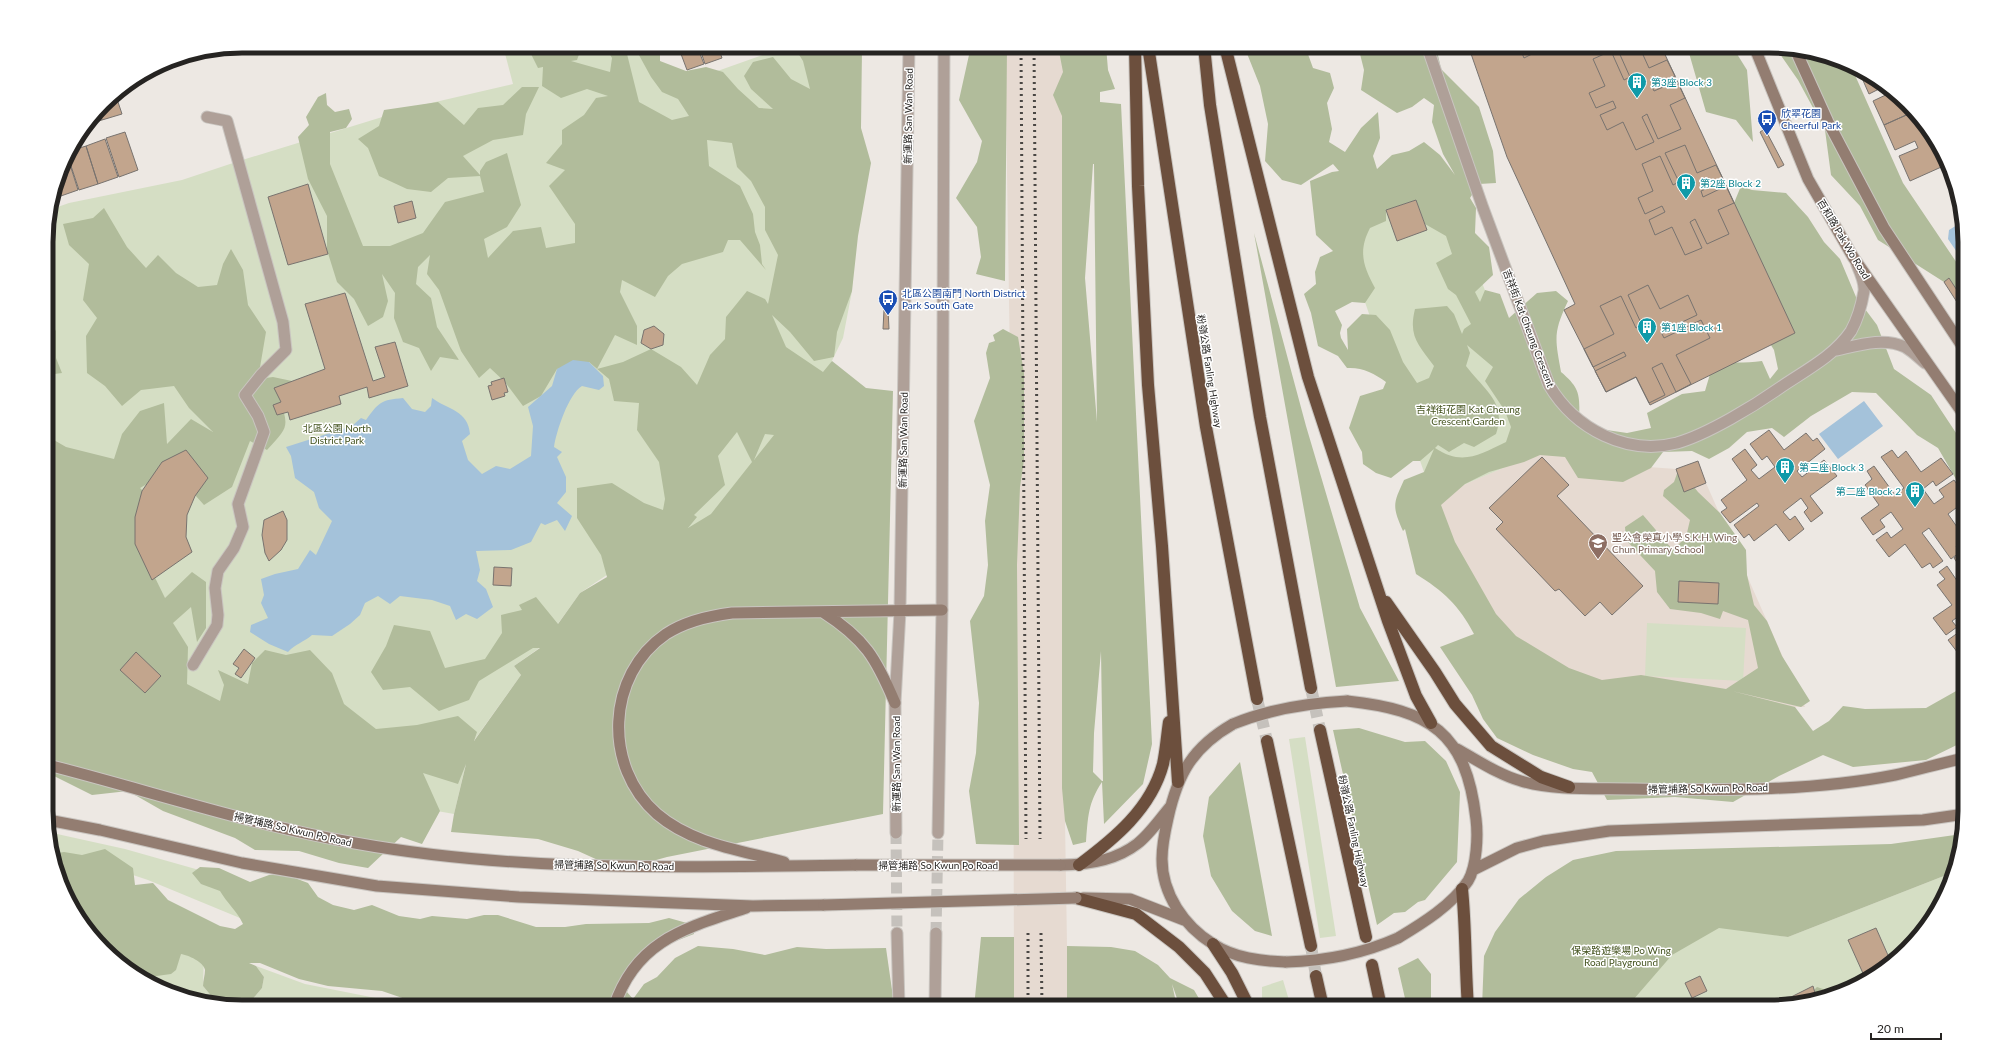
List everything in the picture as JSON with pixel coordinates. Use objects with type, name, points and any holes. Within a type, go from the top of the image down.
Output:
[{"type":"highway","points":[[1135,53],[1138,186],[1148,385],[1162,546],[1178,782]]},
{"type":"highway","name":"粉嶺公路 Fanling Highway","points":[[1149,53],[1206,427],[1257,699]]},
{"type":"highway","points":[[1205,53],[1210,105],[1259,410],[1311,688]]},
{"type":"highway","points":[[1227,53],[1308,377],[1378,591],[1413,689],[1431,723]]},
{"type":"highway","points":[[1378,591],[1435,672],[1455,704],[1487,742],[1541,776],[1569,787]]},
{"type":"highway","points":[[1078,865],[1106,844],[1130,822],[1146,799],[1157,780],[1163,764],[1172,705]]},
{"type":"highway","name":"粉嶺公路 Fanling Highway","points":[[1320,730],[1366,937]]},
{"type":"highway","points":[[1267,741],[1311,946]]},
{"type":"highway","points":[[1462,889],[1465,918],[1464,955],[1467,1000]]},
{"type":"highway","points":[[1076,898],[1136,914],[1178,947],[1205,973],[1222,1000]]},
{"type":"highway","points":[[1213,944],[1232,973],[1246,1000]]},
{"type":"highway","points":[[1372,965],[1380,1000]]},
{"type":"highway","points":[[1316,976],[1321,1000]]},
{"type":"main road","name":"百和路 Pak Wo Road","points":[[1757,53],[1808,179],[1853,257],[1958,407]]},
{"type":"main road","points":[[1798,56],[1828,122],[1884,228],[1958,340]]},
{"type":"main road","points":[[800,866],[708,842],[675,827],[657,814],[642,798],[632,783],[625,767],[618,732],[619,715],[626,686],[641,658],[665,635],[679,626],[712,615],[732,613],[942,610]]},
{"type":"main road","points":[[822,612],[856,636],[869,652],[880,667],[895,703]]},
{"type":"main road","points":[[1347,701],[1393,707],[1431,723],[1457,749],[1469,776],[1473,791],[1478,830],[1473,870],[1462,889],[1431,916],[1398,938],[1354,954],[1332,958],[1286,962],[1248,958],[1213,944],[1185,920],[1170,895],[1164,878],[1162,860],[1163,841],[1178,782],[1187,763],[1201,747],[1216,734],[1233,724],[1275,710],[1324,702],[1347,701]]},
{"type":"main road","name":"掃管埔路 So Kwun Po Road","points":[[1457,749],[1489,767],[1521,781],[1569,787],[1724,790],[1814,786],[1894,775],[1958,760]]},
{"type":"main road","name":"掃管埔路 So Kwun Po Road","points":[[53,766],[305,834],[422,853],[518,863],[603,867],[1078,865],[1121,854],[1138,844],[1171,807]]},
{"type":"main road","points":[[1473,870],[1517,848],[1543,841],[1609,831],[1923,820],[1958,815]]},
{"type":"main road","points":[[53,821],[100,830],[242,863],[377,886],[519,897],[753,906],[1076,898],[1130,899],[1185,920]]},
{"type":"main road","points":[[617,1000],[625,979],[633,967],[658,944],[689,928],[753,906]]},
{"type":"street","name":"新運路 San Wan Road","points":[[896,833],[895,703],[900,611],[909,53]]},
{"type":"street","points":[[938,833],[942,610],[944,53]]},
{"type":"street","name":"吉祥街 Kat Cheung Crescent","points":[[1429,53],[1483,208],[1543,370],[1556,397],[1580,421],[1600,434],[1631,444],[1663,446],[1678,443],[1706,431],[1764,399],[1837,350],[1851,330],[1864,290],[1861,274],[1853,257]]},
{"type":"street","points":[[193,665],[217,626],[218,616],[215,588],[218,571],[234,548],[243,527],[238,504],[264,432],[258,416],[245,395],[286,350],[283,322],[227,121],[207,117]]},
{"type":"street","name":"吉祥街 Kat Cheung Crescent","points":[[1837,350],[1879,342],[1892,343],[1906,348],[1928,365]]},
{"type":"street","points":[[897,933],[899,1000]]},
{"type":"street","points":[[935,1000],[936,933]]},
{"type":"shaded area","points":[[1005,53],[1063,53],[1065,821],[1068,1000],[1014,1000],[1013,552]]},
{"type":"shaded area","name":"聖公會榮真小學 S.K.H. Wing Chun Primary School","points":[[1571,439],[1621,465],[1676,469],[1698,461],[1706,483],[1805,707],[1636,706],[1499,637],[1433,498]]},
{"type":"green space","name":"北區公園 North District Park","points":[[505,53],[657,53],[660,61],[678,85],[768,53],[862,53],[852,291],[843,338],[811,404],[746,490],[692,528],[647,548],[580,593],[542,646],[514,666],[521,675],[470,746],[454,814],[53,743],[53,230],[57,207],[69,203],[182,180],[418,106],[513,84]]},
{"type":"green space","points":[[530,53],[580,53],[577,60],[571,61],[610,72],[612,58],[609,53],[627,53],[639,102],[672,120],[689,116],[678,99],[662,92],[651,77],[638,53],[660,53],[660,61],[686,71],[706,67],[723,72],[738,89],[759,108],[773,109],[751,89],[744,76],[753,62],[773,57],[791,79],[810,89],[803,61],[798,53],[862,53],[861,128],[871,163],[858,236],[852,291],[837,332],[834,357],[814,361],[790,332],[772,315],[786,347],[823,372],[832,361],[866,388],[893,391],[883,814],[667,857],[620,870],[578,851],[538,839],[451,832],[466,764],[458,784],[423,773],[440,811],[422,844],[401,837],[368,868],[339,863],[299,851],[255,850],[235,838],[163,811],[128,791],[92,795],[53,776],[53,439],[66,447],[114,459],[122,434],[140,411],[164,403],[167,444],[191,419],[213,432],[189,408],[174,386],[141,390],[122,406],[105,386],[87,373],[86,336],[97,318],[83,300],[89,264],[69,245],[63,224],[93,218],[104,208],[127,247],[146,268],[158,255],[176,273],[198,287],[217,285],[223,264],[231,249],[243,270],[248,305],[266,332],[258,379],[273,377],[292,381],[279,396],[285,421],[283,431],[267,450],[250,441],[232,487],[204,505],[187,486],[178,466],[140,488],[144,492],[138,543],[165,598],[192,572],[206,582],[206,628],[197,642],[191,607],[173,623],[188,647],[187,684],[220,701],[224,685],[218,670],[248,684],[252,663],[265,650],[286,655],[310,650],[332,673],[344,704],[376,729],[417,725],[458,716],[477,732],[474,741],[521,675],[514,666],[540,648],[533,648],[479,681],[469,700],[439,711],[410,687],[383,690],[371,672],[386,646],[394,625],[430,631],[445,668],[485,659],[502,633],[501,615],[522,610],[519,605],[536,597],[558,624],[580,593],[607,577],[601,555],[577,518],[577,488],[612,483],[644,503],[663,510],[665,499],[659,462],[637,430],[639,403],[614,401],[609,379],[597,369],[589,362],[557,369],[541,396],[523,406],[505,382],[490,368],[479,378],[461,351],[439,290],[427,274],[430,255],[418,267],[416,284],[431,298],[437,327],[459,360],[440,357],[431,371],[419,348],[403,342],[394,318],[395,293],[382,274],[388,301],[383,317],[368,326],[354,299],[337,282],[327,250],[327,216],[308,179],[298,137],[309,125],[306,117],[318,97],[326,93],[327,105],[335,112],[349,109],[352,119],[346,128],[330,132],[330,164],[363,246],[390,246],[423,233],[445,202],[484,192],[480,176],[448,178],[431,192],[407,189],[379,176],[368,148],[358,139],[379,126],[384,110],[438,102],[464,125],[478,108],[503,105],[522,87],[539,87],[526,114],[523,135],[493,140],[463,156],[480,175],[480,171],[486,162],[507,153],[521,205],[507,227],[484,239],[488,258],[513,231],[541,227],[546,248],[575,243],[575,224],[549,186],[565,170],[546,163],[562,144],[562,130],[584,115],[596,98],[608,96],[587,89],[561,98],[542,86],[543,67],[538,68]],"holes":[[[707,140],[732,143],[737,167],[751,181],[765,207],[765,230],[778,255],[768,304],[765,299],[747,291],[726,317],[725,339],[710,355],[697,385],[681,367],[651,349],[623,362],[597,369],[615,335],[637,345],[637,326],[620,292],[622,280],[655,297],[668,276],[682,264],[723,252],[728,240],[740,240],[766,270],[762,264],[760,245],[755,232],[753,214],[740,186],[709,166]],[[737,432],[752,462],[711,514],[688,528],[697,517],[694,515],[725,485],[718,456]],[[765,434],[774,435],[754,460]]]},
{"type":"green space","points":[[969,53],[1007,53],[1005,281],[976,274],[981,257],[977,227],[956,198],[977,162],[982,141],[959,100]]},
{"type":"green space","points":[[1059,53],[1107,53],[1108,70],[1115,89],[1100,92],[1100,102],[1121,104],[1152,744],[1143,784],[1104,824],[1102,782],[1091,804],[1086,842],[1073,845],[1065,821],[1062,788],[1062,116],[1053,95],[1063,72]],"holes":[[[1094,164],[1097,422],[1085,278]],[[1101,651],[1103,781],[1093,772],[1094,733]]]},
{"type":"green space","points":[[1247,53],[1308,53],[1313,68],[1330,73],[1334,88],[1327,103],[1332,129],[1329,142],[1345,152],[1361,128],[1378,112],[1380,138],[1373,156],[1377,169],[1392,155],[1409,151],[1424,142],[1440,155],[1455,175],[1443,154],[1432,122],[1434,105],[1424,98],[1412,107],[1397,113],[1361,90],[1364,70],[1360,53],[1438,53],[1441,69],[1479,107],[1493,151],[1496,183],[1479,184],[1470,198],[1476,208],[1475,233],[1489,247],[1493,275],[1475,292],[1480,302],[1485,290],[1500,294],[1509,318],[1537,293],[1556,291],[1568,301],[1558,329],[1557,351],[1561,372],[1572,383],[1578,392],[1579,419],[1600,429],[1627,433],[1651,428],[1647,413],[1682,394],[1705,391],[1713,364],[1762,361],[1770,379],[1778,369],[1774,350],[1764,334],[1734,203],[1741,186],[1752,190],[1786,193],[1808,217],[1824,242],[1840,259],[1856,297],[1877,325],[1894,369],[1931,395],[1958,436],[1958,483],[1938,448],[1917,435],[1876,393],[1852,392],[1811,416],[1784,437],[1772,428],[1747,432],[1729,448],[1709,459],[1692,451],[1663,452],[1651,468],[1623,482],[1578,478],[1565,457],[1540,455],[1524,462],[1489,472],[1465,484],[1441,505],[1455,542],[1496,614],[1516,636],[1569,668],[1602,680],[1641,675],[1726,689],[1758,668],[1748,620],[1723,611],[1720,619],[1701,613],[1670,609],[1657,592],[1655,571],[1626,540],[1625,527],[1643,515],[1673,550],[1686,537],[1690,520],[1663,496],[1664,490],[1674,482],[1679,468],[1698,492],[1720,513],[1746,550],[1747,575],[1754,605],[1767,621],[1782,656],[1810,701],[1801,707],[1732,691],[1795,707],[1813,731],[1829,721],[1843,706],[1865,709],[1926,708],[1958,690],[1958,744],[1926,760],[1853,767],[1823,755],[1779,776],[1733,802],[1675,797],[1607,800],[1592,772],[1573,769],[1533,755],[1497,738],[1483,719],[1472,695],[1440,647],[1474,634],[1450,600],[1434,586],[1416,574],[1405,529],[1403,531],[1397,516],[1395,505],[1404,480],[1424,472],[1434,449],[1420,461],[1413,461],[1391,478],[1376,473],[1363,464],[1362,452],[1349,428],[1360,396],[1383,389],[1386,382],[1368,371],[1358,368],[1347,368],[1338,356],[1318,346],[1311,313],[1304,294],[1316,284],[1315,272],[1320,257],[1333,251],[1316,235],[1310,181],[1332,172],[1339,171],[1333,164],[1301,185],[1282,180],[1265,161],[1268,124],[1260,86]],"holes":[[[1416,200],[1425,224],[1446,236],[1452,254],[1436,263],[1448,289],[1456,295],[1471,324],[1464,329],[1462,334],[1454,314],[1447,306],[1415,309],[1413,319],[1414,334],[1416,340],[1434,366],[1429,378],[1417,383],[1403,362],[1390,330],[1376,315],[1362,314],[1347,329],[1348,350],[1341,338],[1340,333],[1342,325],[1335,311],[1352,302],[1365,303],[1375,288],[1367,273],[1363,251],[1366,236],[1370,228],[1386,221],[1386,210]],[[1467,345],[1493,367],[1485,381],[1505,411],[1511,427],[1506,442],[1470,457],[1454,456],[1435,448],[1438,445],[1449,452],[1464,443],[1474,447],[1496,434],[1499,423],[1496,405],[1492,397],[1466,366],[1470,353]]]},
{"type":"green space","points":[[1689,53],[1736,53],[1747,70],[1753,142],[1736,120],[1706,112]]},
{"type":"green space","points":[[1779,53],[1818,59],[1841,67],[1855,74],[1903,183],[1958,265],[1958,294],[1955,289],[1878,240],[1860,206],[1831,175],[1825,130],[1798,80]]},
{"type":"green space","name":"吉祥街花園 Kat Cheung Crescent Garden","points":[[1438,168],[1524,392],[1571,439],[1433,498],[1333,210]]},
{"type":"green space","points":[[1254,233],[1306,426],[1360,608],[1399,681],[1336,687]]},
{"type":"green space","points":[[53,326],[56,331],[56,358],[62,373],[53,374]]},
{"type":"green space","points":[[1003,329],[1018,337],[1024,373],[1024,460],[1020,487],[1017,565],[1019,845],[976,844],[969,791],[976,753],[979,703],[970,621],[984,596],[988,565],[985,521],[990,485],[974,421],[990,378],[986,353],[989,343],[995,341],[993,335]]},
{"type":"green space","points":[[1647,623],[1746,628],[1743,681],[1645,676]]},
{"type":"green space","points":[[1359,728],[1405,742],[1425,741],[1446,761],[1460,792],[1457,862],[1425,900],[1418,902],[1405,912],[1394,913],[1377,925],[1333,730]]},
{"type":"green space","points":[[1305,737],[1336,936],[1320,938],[1289,739]]},
{"type":"green space","points":[[1240,762],[1272,936],[1255,931],[1232,911],[1211,876],[1203,836],[1209,797]]},
{"type":"green space","points":[[55,833],[125,849],[252,885],[240,918],[148,880],[106,866],[58,855]]},
{"type":"green space","points":[[1956,835],[1952,860],[1947,875],[1788,937],[1719,928],[1672,955],[1633,1000],[1482,1000],[1484,956],[1495,932],[1519,899],[1546,877],[1573,860],[1616,851],[1891,844]]},
{"type":"green space","points":[[105,849],[133,868],[135,885],[153,883],[168,900],[220,926],[235,929],[243,924],[220,891],[201,884],[192,873],[200,867],[219,868],[250,882],[269,875],[287,875],[308,883],[318,897],[333,905],[354,910],[372,905],[399,916],[420,919],[432,916],[467,919],[484,915],[498,915],[536,927],[565,927],[586,924],[649,923],[669,918],[694,925],[694,934],[663,946],[636,971],[627,992],[633,999],[644,984],[657,977],[675,958],[698,946],[733,949],[765,955],[797,947],[826,949],[886,948],[893,997],[892,1000],[408,1000],[382,991],[328,986],[299,979],[260,963],[249,963],[256,966],[264,977],[262,988],[252,1000],[230,1000],[212,997],[203,986],[204,967],[195,959],[181,954],[176,970],[171,974],[152,977],[127,961],[108,945],[92,926],[78,905],[67,883],[58,853],[64,852],[82,855]]},
{"type":"green space","name":"保榮路遊樂場 Po Wing Road Playground","points":[[1947,875],[1933,905],[1919,926],[1903,945],[1884,961],[1863,975],[1841,986],[1818,994],[1781,1000],[1556,1000],[1594,906],[1788,937]]},
{"type":"green space","points":[[981,937],[1014,937],[1014,1000],[975,1000]]},
{"type":"green space","points":[[1067,946],[1111,947],[1135,951],[1158,965],[1170,978],[1194,990],[1200,1000],[1178,1000],[1172,984],[1175,1000],[1067,1000]]},
{"type":"green space","points":[[110,947],[204,956],[203,986],[212,997],[193,994],[170,986],[137,968]]},
{"type":"green space","points":[[1418,958],[1431,974],[1431,1000],[1405,1000],[1398,968]]},
{"type":"green space","points":[[256,966],[305,984],[386,1000],[252,1000],[262,988],[264,977]]},
{"type":"green space","points":[[1283,980],[1289,1000],[1262,1000],[1262,987]]},
{"type":"green space","points":[[1817,987],[1823,989],[1825,992],[1815,994],[1814,990]]},
{"type":"water","points":[[1957,225],[1958,254],[1948,239],[1949,230]]},
{"type":"water","points":[[573,360],[589,362],[603,376],[604,386],[599,390],[582,386],[577,390],[568,404],[555,440],[554,447],[562,452],[557,457],[566,477],[566,492],[557,503],[572,516],[565,531],[557,520],[545,525],[541,523],[531,542],[511,550],[476,551],[480,570],[477,581],[486,589],[493,607],[477,619],[466,614],[456,620],[450,606],[432,600],[400,596],[390,604],[378,596],[365,603],[360,615],[332,636],[312,635],[288,652],[269,644],[250,632],[251,625],[268,618],[261,603],[264,595],[261,579],[298,569],[310,550],[316,555],[332,521],[319,508],[314,492],[295,478],[291,456],[286,447],[352,426],[361,418],[366,420],[374,409],[385,401],[403,398],[412,409],[425,412],[431,406],[432,398],[461,415],[465,420],[470,434],[462,441],[468,460],[482,474],[496,466],[510,469],[531,456],[533,426],[528,407],[552,386],[557,369]]},
{"type":"water","points":[[1864,401],[1883,426],[1838,459],[1819,434]]},
{"type":"building","points":[[681,53],[700,53],[704,64],[687,70]]},
{"type":"building","points":[[701,53],[720,53],[722,58],[705,64]]},
{"type":"building","points":[[1471,53],[1664,53],[1795,333],[1650,405],[1636,377],[1606,392],[1564,310],[1575,304],[1507,157]]},
{"type":"building","points":[[1522,53],[1534,53],[1524,58]]},
{"type":"building","name":"第3座 Block 3","points":[[1606,53],[1612,53],[1624,80],[1630,77],[1619,53],[1642,53],[1649,68],[1667,60],[1675,76],[1652,87],[1654,91],[1677,81],[1685,98],[1670,105],[1681,129],[1658,139],[1647,114],[1642,117],[1654,142],[1636,150],[1623,122],[1607,130],[1600,115],[1616,108],[1613,101],[1596,108],[1589,93],[1605,86],[1593,59]]},
{"type":"building","points":[[1862,77],[1879,89],[1869,94]]},
{"type":"building","points":[[1887,94],[1908,114],[1884,125],[1873,101]]},
{"type":"building","points":[[117,100],[122,114],[102,120],[101,117],[108,108]]},
{"type":"building","points":[[1908,114],[1926,137],[1942,167],[1910,181],[1899,156],[1918,148],[1915,141],[1895,150],[1884,125]]},
{"type":"building","points":[[1765,129],[1784,165],[1778,168],[1760,132]]},
{"type":"building","points":[[125,132],[138,170],[119,177],[106,138]]},
{"type":"building","points":[[105,139],[118,177],[98,184],[86,146]]},
{"type":"building","name":"第2座 Block 2","points":[[1685,145],[1697,173],[1716,165],[1724,181],[1701,191],[1703,197],[1726,186],[1734,203],[1718,210],[1729,234],[1707,244],[1695,219],[1690,222],[1702,248],[1685,255],[1672,227],[1655,235],[1649,220],[1665,212],[1662,206],[1645,214],[1638,198],[1653,191],[1642,164],[1660,156],[1673,185],[1679,182],[1665,153]]},
{"type":"building","points":[[86,146],[98,184],[79,190],[70,164],[78,149]]},
{"type":"building","points":[[70,165],[78,190],[58,197]]},
{"type":"building","points":[[308,184],[328,254],[288,265],[268,197]]},
{"type":"building","points":[[1416,200],[1427,230],[1397,241],[1386,210]]},
{"type":"building","points":[[412,201],[416,218],[398,223],[394,206]]},
{"type":"building","points":[[1949,278],[1958,292],[1958,304],[1944,282]]},
{"type":"building","name":"第1座 Block 1","points":[[1648,285],[1660,309],[1688,295],[1697,315],[1661,332],[1664,338],[1701,320],[1710,338],[1676,355],[1691,384],[1676,392],[1662,363],[1652,368],[1665,395],[1649,403],[1636,377],[1606,392],[1595,371],[1626,356],[1624,352],[1593,367],[1584,349],[1614,334],[1600,306],[1621,296],[1636,328],[1642,325],[1628,295]]},
{"type":"building","points":[[345,293],[373,381],[385,377],[375,347],[395,342],[408,386],[369,398],[367,387],[339,396],[341,404],[290,420],[288,412],[277,415],[273,405],[281,402],[274,388],[325,369],[305,304]]},
{"type":"building","points":[[884,310],[888,310],[889,329],[883,329]]},
{"type":"building","points":[[654,326],[664,334],[663,345],[651,349],[641,343],[644,330]]},
{"type":"building","points":[[504,378],[508,392],[504,393],[505,396],[492,400],[488,386],[492,385],[491,382]]},
{"type":"building","name":"第三座 Block 3","points":[[1769,430],[1784,450],[1806,433],[1813,441],[1817,438],[1825,449],[1797,471],[1802,477],[1824,460],[1837,476],[1810,496],[1823,513],[1811,522],[1804,512],[1808,508],[1801,498],[1783,512],[1790,520],[1795,516],[1804,529],[1789,541],[1776,524],[1754,541],[1749,534],[1744,538],[1734,525],[1759,506],[1757,503],[1730,523],[1721,512],[1727,508],[1721,500],[1747,480],[1732,459],[1745,449],[1757,465],[1751,470],[1759,479],[1775,467],[1767,456],[1762,460],[1750,444]]},
{"type":"building","points":[[186,450],[208,478],[195,496],[187,515],[186,537],[192,552],[152,580],[135,544],[135,517],[142,491],[162,462]]},
{"type":"building","name":"第二座 Block 2","points":[[1892,450],[1898,458],[1906,451],[1921,472],[1941,458],[1953,474],[1936,486],[1933,481],[1923,489],[1934,504],[1944,497],[1939,490],[1954,480],[1958,486],[1958,506],[1948,514],[1958,528],[1958,544],[1956,546],[1958,554],[1951,559],[1929,528],[1922,533],[1943,561],[1933,568],[1930,563],[1922,568],[1905,544],[1889,557],[1876,540],[1887,532],[1891,538],[1903,529],[1891,512],[1880,520],[1885,527],[1873,535],[1861,518],[1879,505],[1865,485],[1872,479],[1867,471],[1874,466],[1895,495],[1904,488],[1881,457]]},
{"type":"building","points":[[1542,457],[1569,485],[1557,496],[1643,586],[1612,615],[1600,602],[1585,616],[1559,589],[1555,591],[1496,529],[1503,522],[1489,508]]},
{"type":"building","points":[[1698,461],[1706,483],[1684,492],[1676,469]]},
{"type":"building","points":[[283,511],[287,520],[287,540],[281,550],[269,561],[265,553],[262,535],[264,520]]},
{"type":"building","points":[[1958,555],[1958,564],[1954,558]]},
{"type":"building","points":[[1947,566],[1958,582],[1958,617],[1952,621],[1957,627],[1946,635],[1933,618],[1952,605],[1937,585],[1945,579],[1939,572]]},
{"type":"building","points":[[494,567],[512,568],[511,586],[493,585]]},
{"type":"building","points":[[1679,581],[1719,583],[1718,604],[1678,602]]},
{"type":"building","points":[[1958,633],[1958,653],[1948,640]]},
{"type":"building","points":[[244,649],[255,658],[241,678],[235,674],[239,668],[233,664]]},
{"type":"building","points":[[136,652],[161,676],[145,693],[120,670]]},
{"type":"building","points":[[1876,928],[1889,957],[1864,975],[1848,940]]},
{"type":"building","points":[[1700,976],[1707,991],[1692,998],[1685,983]]},
{"type":"building","points":[[1813,986],[1815,994],[1781,1000],[1768,1000],[1791,997]]},
{"type":"tunnel","points":[[1311,688],[1320,730]]},
{"type":"tunnel","points":[[1257,699],[1267,741]]},
{"type":"tunnel","points":[[896,833],[897,933]]},
{"type":"tunnel","points":[[936,933],[938,833]]},
{"type":"tunnel","points":[[1311,946],[1316,976]]},
{"type":"railway","points":[[1021,53],[1026,839]]},
{"type":"railway","points":[[1034,53],[1040,839]]},
{"type":"railway","points":[[1028,933],[1028,1000]]},
{"type":"railway","points":[[1041,933],[1042,1000]]},
{"type":"place","name":"第3座 Block 3","points":[[1637,99]]},
{"type":"place","name":"欣翠花園 Cheerful Park","points":[[1767,136]]},
{"type":"place","name":"第2座 Block 2","points":[[1686,200]]},
{"type":"place","name":"北區公園南門 North District Park South Gate","points":[[888,316]]},
{"type":"place","name":"第1座 Block 1","points":[[1647,344]]},
{"type":"place","name":"第三座 Block 3","points":[[1785,484]]},
{"type":"place","name":"第二座 Block 2","points":[[1915,508]]},
{"type":"place","name":"聖公會榮真小學 S.K.H. Wing Chun Primary School","points":[[1598,560]]}]
